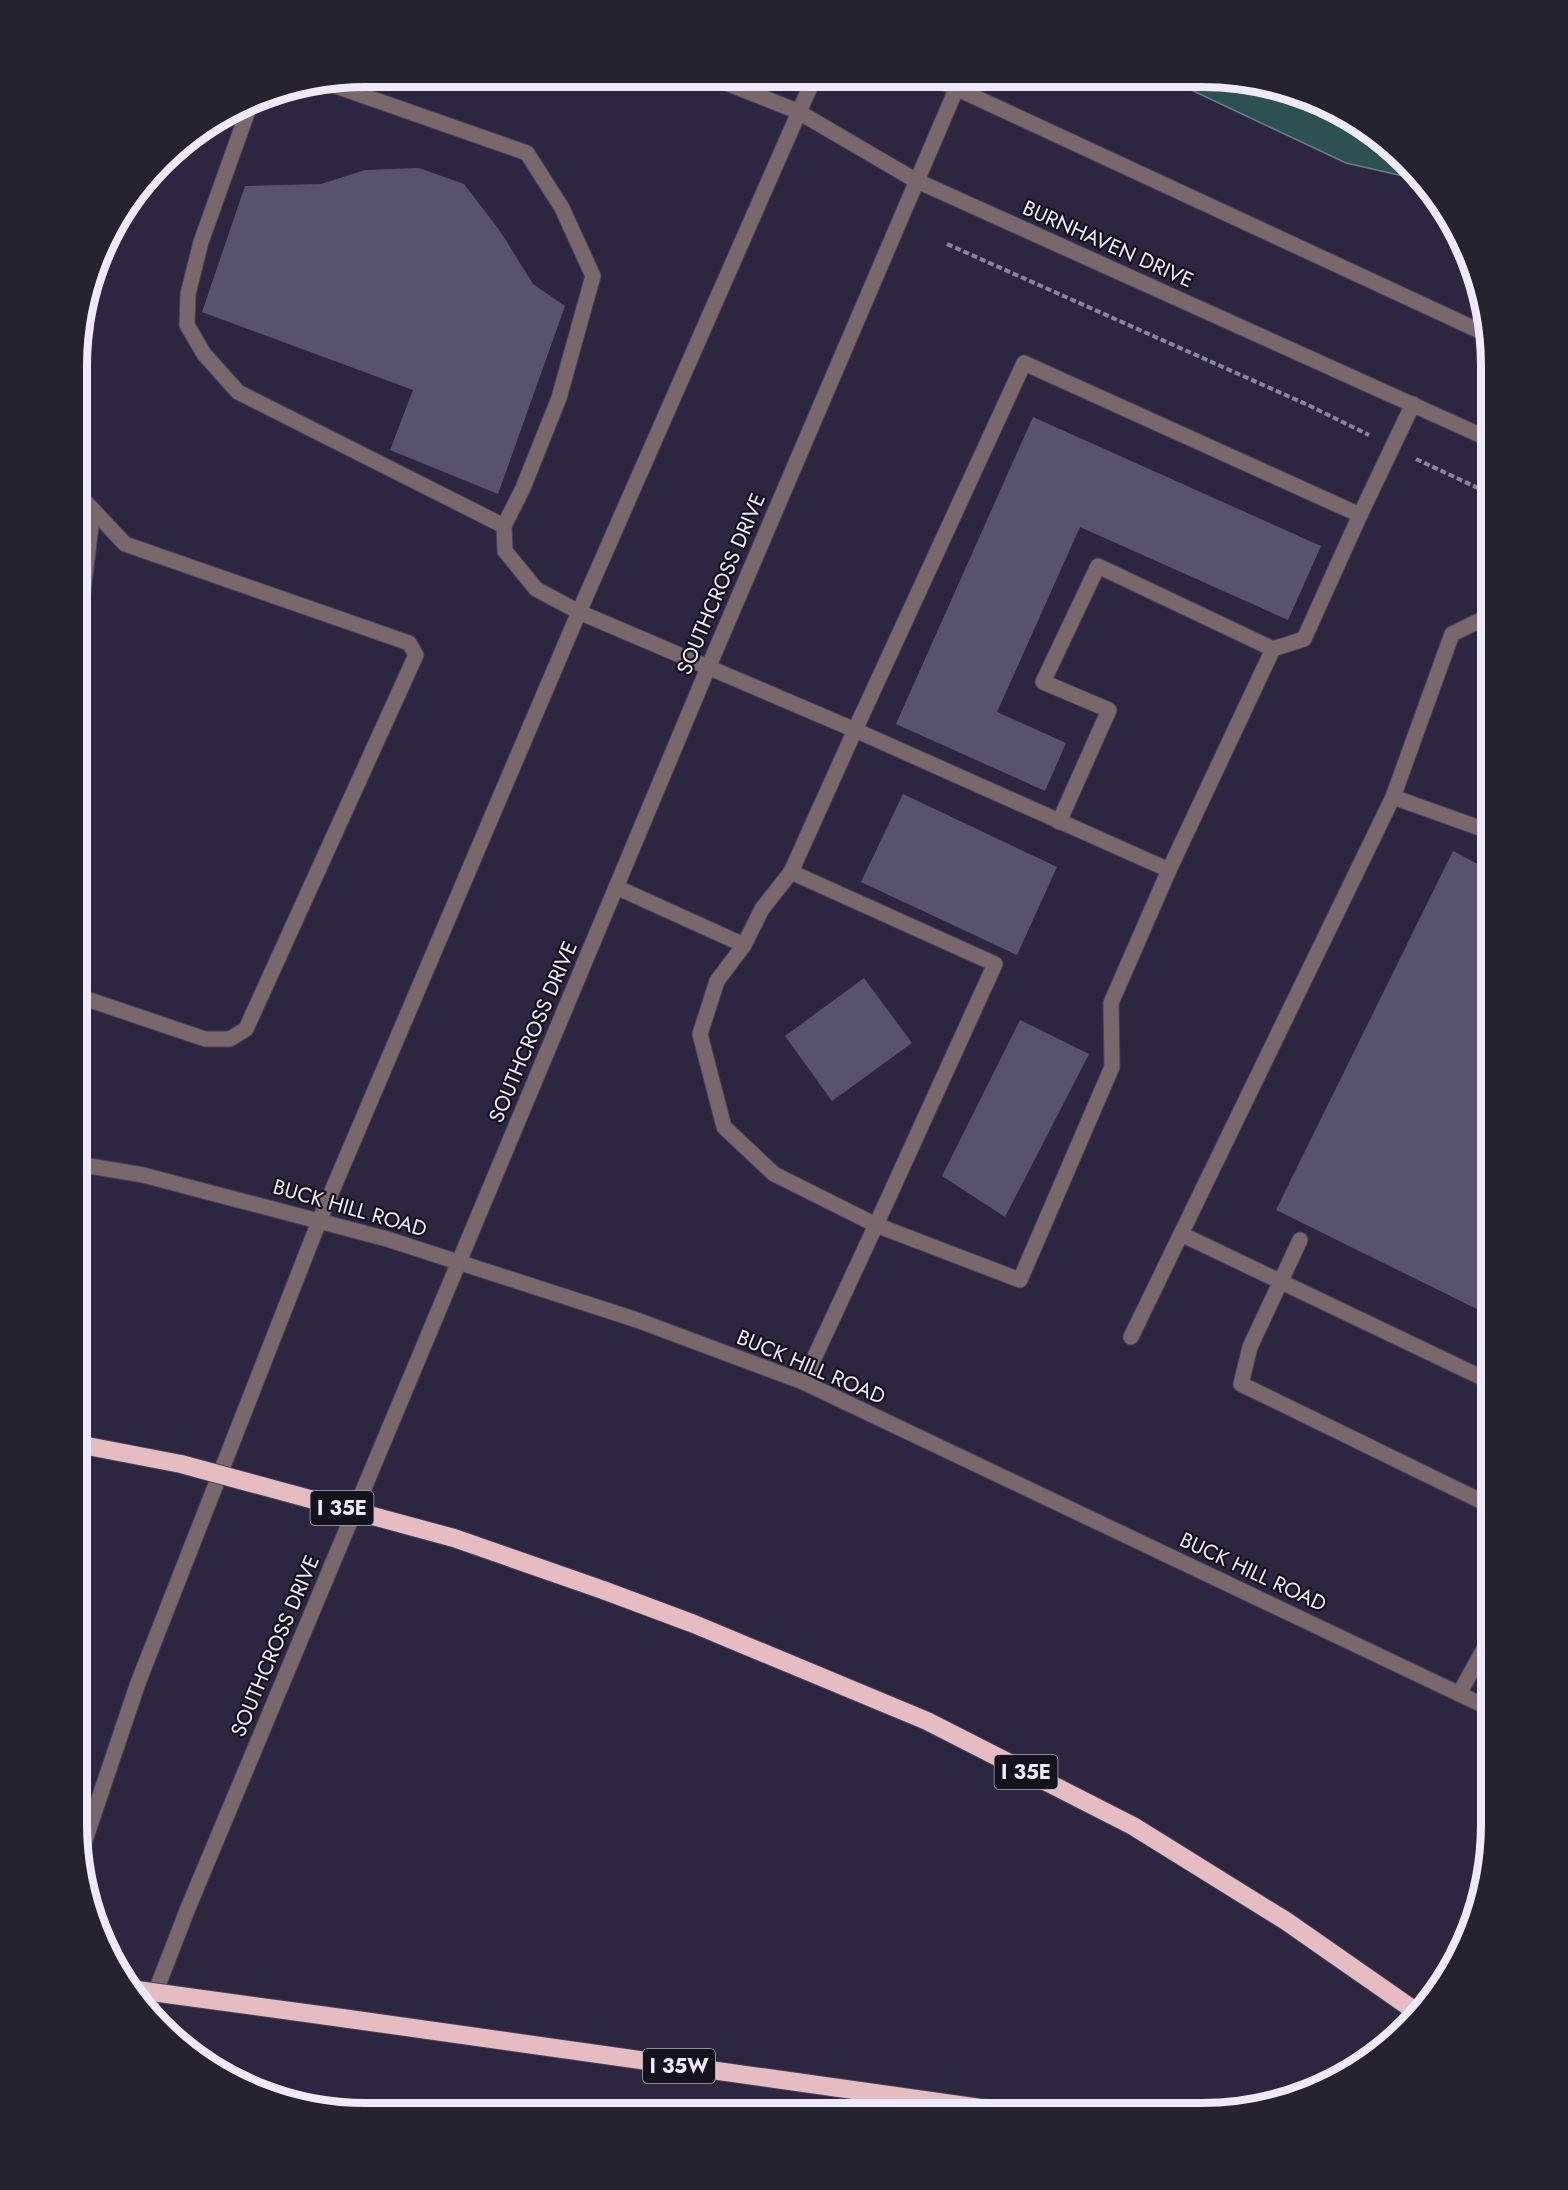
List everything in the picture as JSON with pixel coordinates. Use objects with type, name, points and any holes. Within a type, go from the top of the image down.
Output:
[{"type":"highway","name":"I 35E","points":[[87,1446],[181,1464],[454,1538],[694,1624],[927,1721],[1133,1826],[1286,1921],[1412,2008]]},
{"type":"highway","name":"I 35W","points":[[143,1991],[945,2103]]},
{"type":"street","name":"BURNHAVEN DRIVE","points":[[734,87],[797,111],[915,180],[1481,435]]},
{"type":"street","points":[[88,1834],[138,1683],[320,1219],[579,612],[809,87]]},
{"type":"street","name":"SOUTHCROSS DRIVE","points":[[151,2002],[188,1908],[708,668],[915,180],[958,87]]},
{"type":"street","points":[[965,87],[1479,331]]},
{"type":"street","points":[[342,88],[527,153],[562,208],[593,276],[560,398],[523,488],[504,526],[505,550],[536,589],[579,612],[855,730],[1169,870]]},
{"type":"street","points":[[247,114],[201,242],[188,294],[187,325],[204,354],[238,392],[504,526]]},
{"type":"street","points":[[1273,649],[1169,870],[1111,1004],[1112,1067],[1020,1280],[876,1225],[774,1174],[724,1127],[700,1034],[717,981],[744,945],[762,909],[791,872],[1024,363],[1360,515]]},
{"type":"street","points":[[1059,822],[1109,710],[1043,682],[1098,566],[1273,649],[1304,639],[1413,404]]},
{"type":"street","points":[[87,504],[125,544],[409,643],[416,656],[246,1029],[230,1039],[205,1039],[87,999]]},
{"type":"street","points":[[87,559],[93,510]]},
{"type":"street","points":[[1131,1337],[1393,797],[1452,634],[1481,620]]},
{"type":"street","points":[[1393,797],[1481,828]]},
{"type":"street","points":[[791,872],[995,964],[803,1382]]},
{"type":"street","points":[[616,887],[744,945]]},
{"type":"street","name":"BUCK HILL ROAD","points":[[87,1166],[143,1175],[320,1219],[637,1320],[803,1382],[1481,1704]]},
{"type":"street","points":[[1181,1234],[1481,1377]]},
{"type":"street","points":[[1300,1240],[1250,1347],[1241,1384],[1481,1501]]},
{"type":"street","points":[[1459,1694],[1481,1654]]},
{"type":"path","points":[[948,244],[1308,405],[1481,489]]},
{"type":"shaded area","points":[[1185,87],[1257,92],[1309,108],[1357,134],[1386,156],[1407,177],[1346,163]]},
{"type":"building","points":[[419,168],[464,184],[500,231],[533,284],[565,306],[498,494],[390,450],[413,390],[202,312],[245,186],[321,184],[365,170]]},
{"type":"building","points":[[1033,417],[1321,546],[1288,620],[1080,527],[997,712],[1066,743],[1045,791],[896,724]]},
{"type":"building","points":[[903,794],[1057,867],[1017,955],[861,882]]},
{"type":"building","points":[[1453,851],[1481,866],[1481,1311],[1276,1210]]},
{"type":"building","points":[[864,978],[912,1043],[832,1101],[785,1036]]},
{"type":"building","points":[[1020,1020],[1089,1054],[1005,1217],[942,1176]]}]
